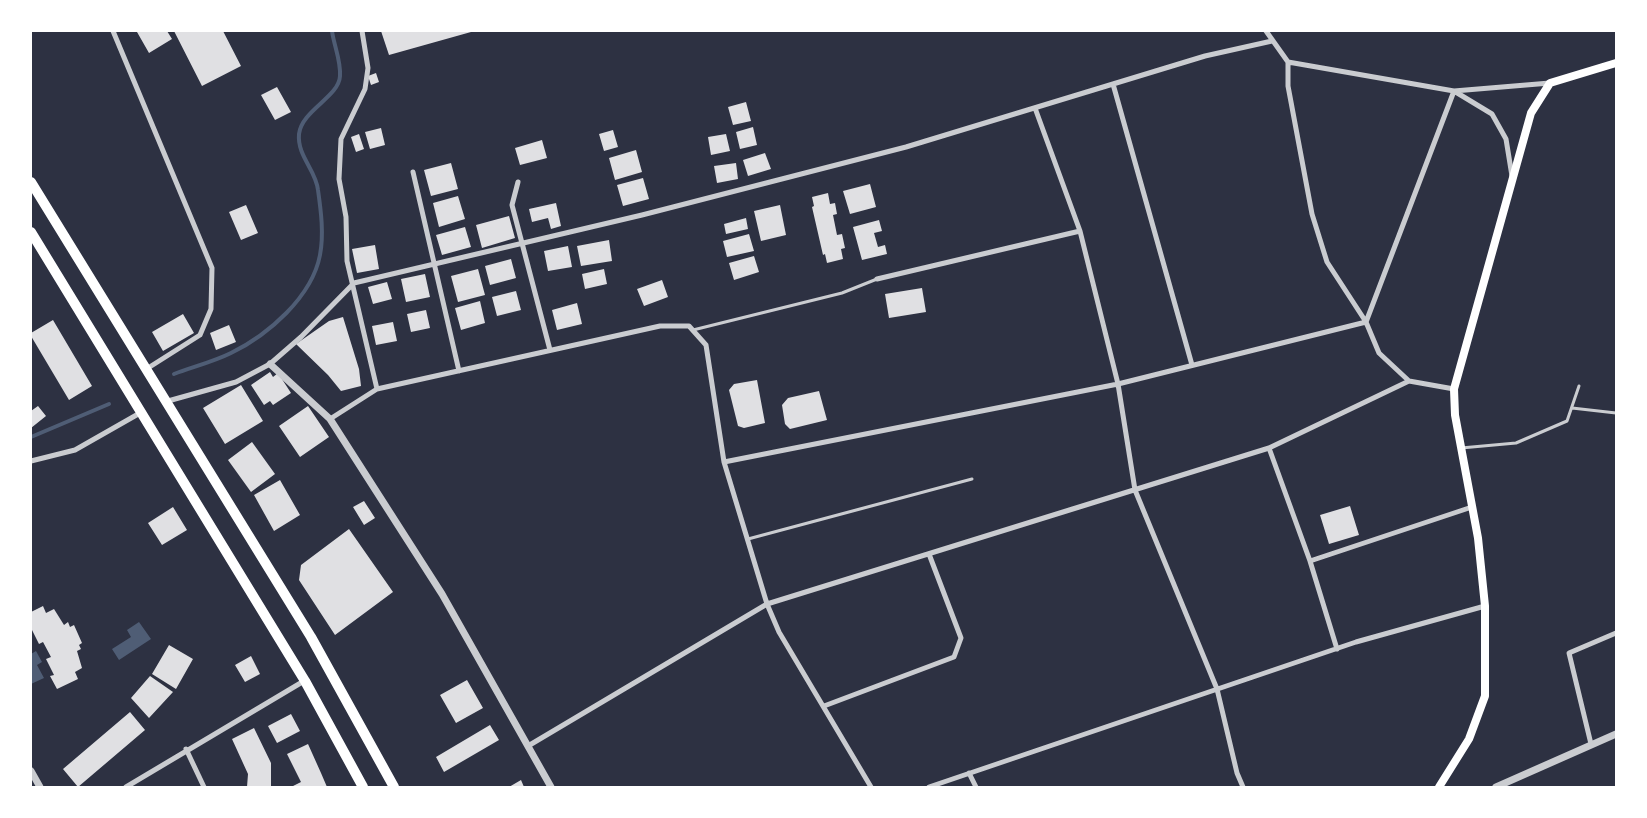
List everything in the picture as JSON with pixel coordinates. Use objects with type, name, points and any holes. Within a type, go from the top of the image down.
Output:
[{"type":"highway","points":[[31,182],[148,368],[311,637],[394,787]]},
{"type":"highway","points":[[31,232],[305,681],[363,787]]},
{"type":"main road","points":[[1439,787],[1469,739],[1485,696],[1485,606],[1478,538],[1454,415],[1454,389],[1513,181],[1530,113],[1550,83],[1616,63]]},
{"type":"street","points":[[113,31],[212,268],[211,309],[200,335],[148,368]]},
{"type":"street","points":[[362,31],[368,68],[365,88],[340,139],[338,156],[339,179],[346,217],[348,261],[377,389]]},
{"type":"street","points":[[1266,31],[1288,62],[1288,86],[1312,214],[1327,262],[1366,322],[1378,353],[1409,381],[1454,389]]},
{"type":"street","points":[[168,401],[236,382],[270,364],[301,337],[354,283],[642,215],[906,147],[1205,56],[1272,41]]},
{"type":"street","points":[[1288,62],[1454,91],[1550,83]]},
{"type":"street","points":[[1113,84],[1192,365]]},
{"type":"street","points":[[1454,91],[1492,114],[1506,139],[1513,181]]},
{"type":"street","points":[[1366,322],[1454,91]]},
{"type":"street","points":[[1035,108],[1080,231],[1118,384],[1135,490],[1217,690],[1237,773],[1243,787]]},
{"type":"street","points":[[413,172],[459,371]]},
{"type":"street","points":[[518,182],[512,205],[550,350]]},
{"type":"street","points":[[877,279],[1080,231]]},
{"type":"street","points":[[724,462],[1118,384],[1366,322]]},
{"type":"street","points":[[330,419],[377,389],[660,326],[691,328],[706,345],[724,462],[767,604],[779,632],[871,787]]},
{"type":"street","points":[[270,364],[330,419],[442,594],[551,787]]},
{"type":"street","points":[[528,746],[767,604],[1269,448],[1409,381]]},
{"type":"street","points":[[31,461],[75,450],[140,412]]},
{"type":"street","points":[[1269,448],[1310,561],[1337,649]]},
{"type":"street","points":[[1310,561],[1472,507]]},
{"type":"street","points":[[824,706],[954,657],[962,638],[929,554]]},
{"type":"street","points":[[929,787],[1337,649],[1485,606]]},
{"type":"street","points":[[1591,744],[1569,653],[1616,633]]},
{"type":"street","points":[[126,787],[186,749],[305,681]]},
{"type":"street","points":[[1496,787],[1616,734]]},
{"type":"street","points":[[186,749],[204,787]]},
{"type":"street","points":[[31,771],[40,787]]},
{"type":"street","points":[[969,773],[976,787]]},
{"type":"lane","points":[[691,328],[842,293],[877,279]]},
{"type":"lane","points":[[1461,448],[1516,443],[1568,421],[1579,386]]},
{"type":"lane","points":[[1572,408],[1616,413]]},
{"type":"lane","points":[[748,539],[972,479]]},
{"type":"water","points":[[139,622],[151,639],[119,660],[112,649],[131,637],[127,630]]},
{"type":"water","points":[[36,651],[42,662],[37,665],[44,678],[31,684],[31,654]]},
{"type":"building","points":[[167,31],[172,39],[149,53],[137,32]]},
{"type":"building","points":[[174,31],[223,31],[241,66],[202,86]]},
{"type":"building","points":[[381,31],[471,31],[471,32],[389,55]]},
{"type":"building","points":[[376,73],[379,82],[371,85],[368,76]]},
{"type":"building","points":[[277,87],[291,112],[275,120],[261,95]]},
{"type":"building","points":[[746,102],[751,121],[733,125],[728,107]]},
{"type":"building","points":[[753,127],[757,145],[740,149],[736,132]]},
{"type":"building","points":[[381,128],[385,145],[370,149],[365,132]]},
{"type":"building","points":[[613,130],[618,147],[604,151],[599,134]]},
{"type":"building","points":[[359,134],[364,149],[356,152],[351,137]]},
{"type":"building","points":[[726,134],[730,151],[711,155],[708,137]]},
{"type":"building","points":[[542,140],[547,158],[520,165],[515,148]]},
{"type":"building","points":[[636,150],[642,172],[615,180],[609,158]]},
{"type":"building","points":[[765,153],[771,169],[748,176],[743,160]]},
{"type":"building","points":[[451,163],[458,189],[431,196],[424,170]]},
{"type":"building","points":[[736,163],[738,179],[717,183],[714,166]]},
{"type":"building","points":[[643,178],[649,199],[623,206],[617,185]]},
{"type":"building","points":[[870,184],[876,207],[850,214],[843,191]]},
{"type":"building","points":[[828,193],[830,204],[835,203],[837,214],[833,215],[837,235],[842,234],[845,248],[841,249],[843,259],[827,263],[825,254],[823,255],[812,207],[814,206],[812,197]]},
{"type":"building","points":[[458,196],[465,219],[439,227],[433,203]]},
{"type":"building","points":[[556,203],[561,226],[551,229],[548,218],[532,222],[529,209]]},
{"type":"building","points":[[246,205],[258,233],[241,240],[229,212]]},
{"type":"building","points":[[780,205],[786,235],[761,241],[754,211]]},
{"type":"building","points":[[509,216],[515,238],[482,248],[476,225]]},
{"type":"building","points":[[746,218],[748,229],[726,234],[724,224]]},
{"type":"building","points":[[879,220],[882,231],[874,233],[878,247],[885,245],[887,254],[862,260],[853,227]]},
{"type":"building","points":[[465,227],[471,247],[442,255],[436,235]]},
{"type":"building","points":[[749,234],[754,251],[727,257],[723,241]]},
{"type":"building","points":[[609,240],[612,261],[581,266],[577,246]]},
{"type":"building","points":[[375,245],[379,269],[357,273],[352,249]]},
{"type":"building","points":[[568,246],[572,267],[548,271],[544,251]]},
{"type":"building","points":[[754,256],[759,272],[734,280],[729,263]]},
{"type":"building","points":[[511,259],[516,278],[490,285],[485,266]]},
{"type":"building","points":[[478,269],[485,295],[458,302],[451,276]]},
{"type":"building","points":[[604,269],[607,284],[585,289],[582,274]]},
{"type":"building","points":[[425,274],[430,297],[406,302],[401,279]]},
{"type":"building","points":[[662,280],[668,297],[644,306],[637,289]]},
{"type":"building","points":[[387,282],[392,299],[373,304],[368,287]]},
{"type":"building","points":[[922,288],[926,312],[889,318],[885,294]]},
{"type":"building","points":[[516,291],[521,310],[497,316],[492,297]]},
{"type":"building","points":[[480,301],[485,323],[461,330],[455,308]]},
{"type":"building","points":[[577,303],[582,324],[557,330],[552,310]]},
{"type":"building","points":[[426,310],[430,328],[411,332],[407,314]]},
{"type":"building","points":[[183,314],[194,333],[163,351],[152,332]]},
{"type":"building","points":[[343,317],[359,369],[361,386],[341,391],[328,375],[296,344],[329,321]]},
{"type":"building","points":[[53,320],[92,386],[69,400],[31,336],[31,333]]},
{"type":"building","points":[[393,322],[397,341],[376,345],[372,326]]},
{"type":"building","points":[[229,325],[236,342],[216,350],[210,333]]},
{"type":"building","points":[[270,372],[273,377],[278,373],[291,393],[273,405],[270,401],[264,405],[251,385]]},
{"type":"building","points":[[757,380],[765,423],[744,428],[738,426],[729,390],[734,384]]},
{"type":"building","points":[[241,385],[263,421],[225,444],[203,408]]},
{"type":"building","points":[[819,391],[827,420],[790,429],[785,424],[782,405],[788,398]]},
{"type":"building","points":[[38,406],[46,416],[31,428],[31,411]]},
{"type":"building","points":[[308,406],[329,437],[300,457],[279,426]]},
{"type":"building","points":[[252,442],[275,474],[251,492],[228,460]]},
{"type":"building","points":[[280,480],[300,515],[274,531],[254,495]]},
{"type":"building","points":[[364,501],[375,518],[364,525],[353,507]]},
{"type":"building","points":[[1350,506],[1359,535],[1329,544],[1320,515]]},
{"type":"building","points":[[173,507],[187,530],[162,545],[148,523]]},
{"type":"building","points":[[349,529],[393,592],[335,635],[299,580],[301,565]]},
{"type":"building","points":[[43,606],[46,613],[54,609],[64,625],[68,622],[70,627],[74,625],[82,643],[79,645],[81,649],[77,651],[82,668],[75,672],[78,679],[57,689],[50,676],[54,675],[46,659],[51,657],[43,642],[39,644],[31,628],[31,612]]},
{"type":"building","points":[[169,645],[193,659],[176,689],[152,674]]},
{"type":"building","points":[[251,656],[260,674],[245,682],[235,665]]},
{"type":"building","points":[[150,676],[173,692],[149,718],[131,698]]},
{"type":"building","points":[[467,680],[483,708],[456,723],[440,695]]},
{"type":"building","points":[[130,712],[145,730],[78,787],[63,769]]},
{"type":"building","points":[[291,714],[300,731],[277,743],[268,726]]},
{"type":"building","points":[[490,725],[499,740],[444,772],[436,757]]},
{"type":"building","points":[[254,728],[271,763],[271,787],[247,787],[248,774],[232,739]]},
{"type":"building","points":[[308,744],[327,787],[291,787],[301,782],[287,754]]},
{"type":"building","points":[[521,780],[524,787],[509,787]]},
{"type":"waterway","points":[[174,374],[224,356],[259,336],[298,300],[308,286],[315,271],[320,255],[322,222],[317,183],[301,149],[299,134],[307,118],[334,91],[338,84],[340,76],[339,64],[332,31]]},
{"type":"waterway","points":[[31,437],[109,404]]}]
